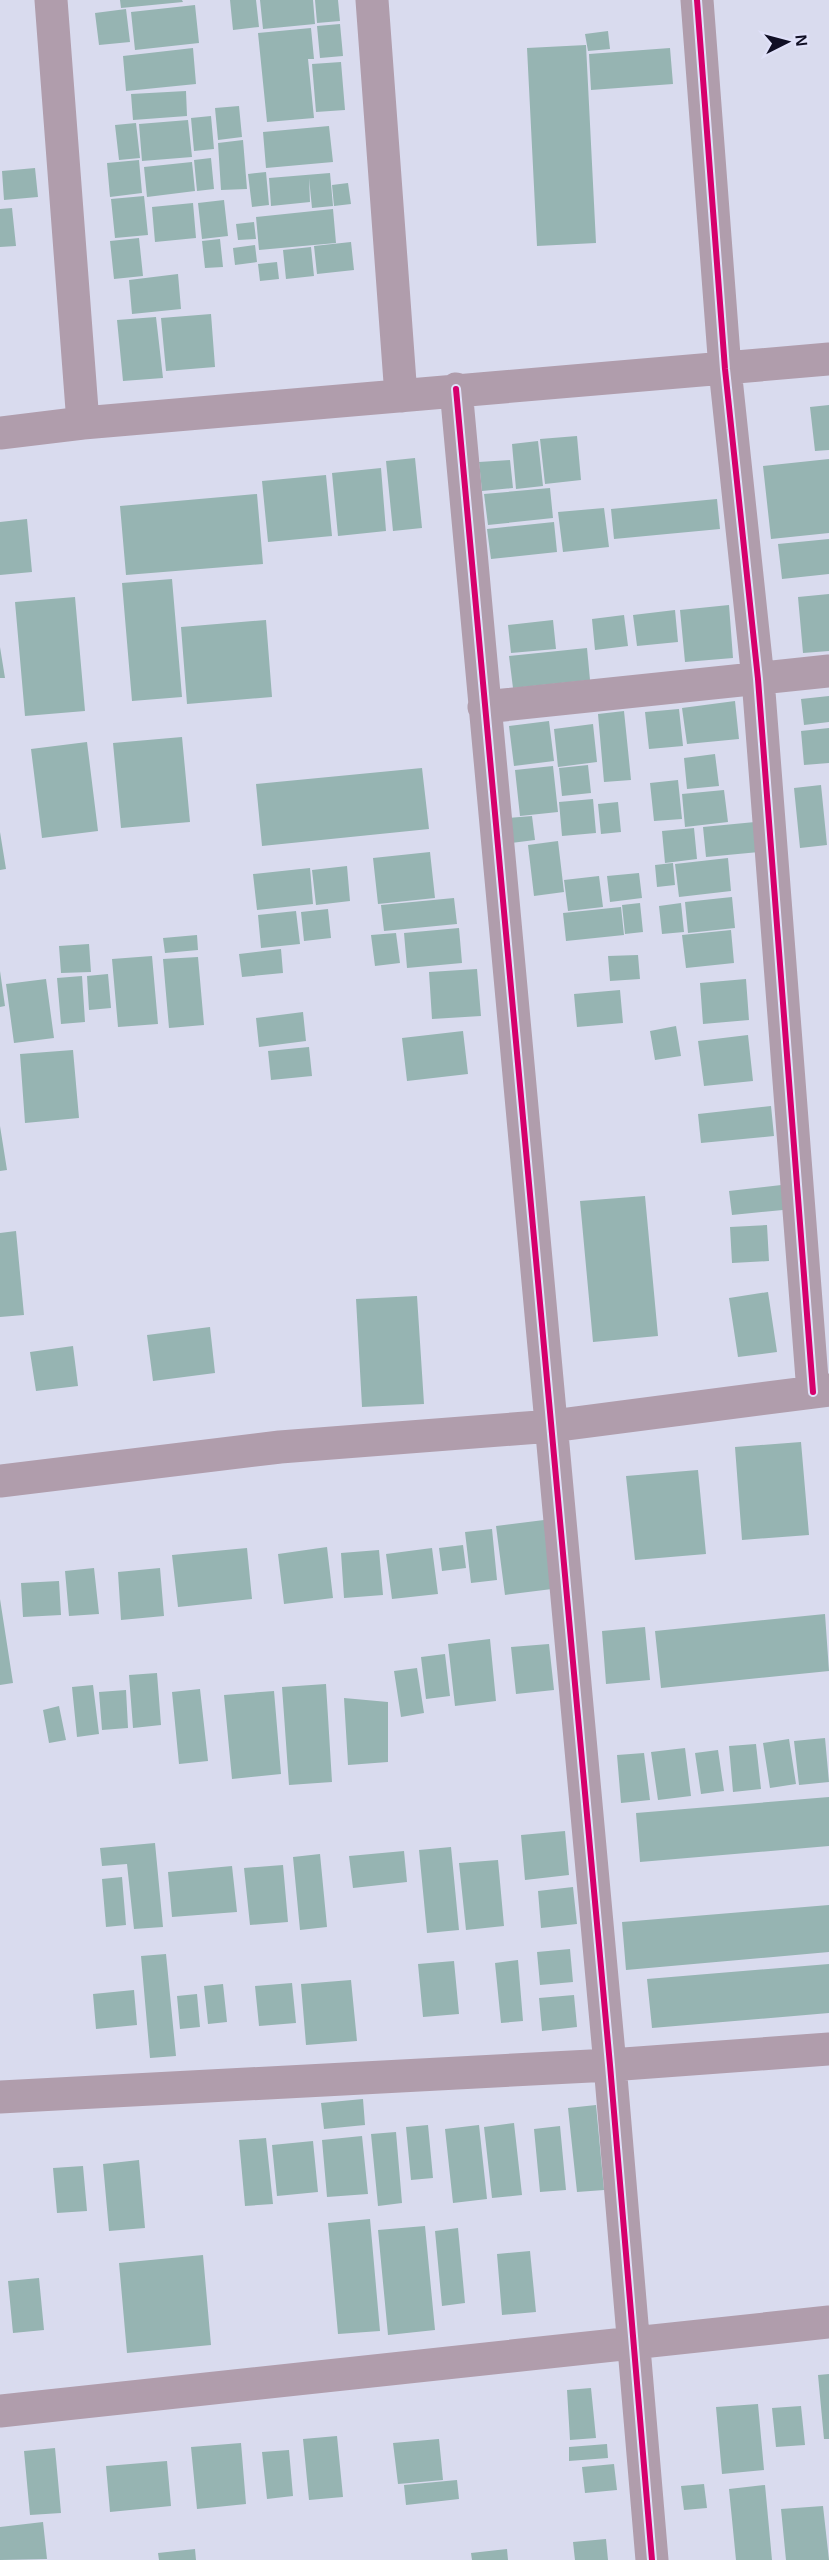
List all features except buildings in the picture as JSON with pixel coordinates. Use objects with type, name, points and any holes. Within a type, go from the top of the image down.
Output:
[{"type":"street","points":[[51,0],[83,423]]},
{"type":"street","points":[[372,0],[401,396]]},
{"type":"street","points":[[0,1481],[280,1447],[552,1426],[821,1391],[758,679],[725,369],[697,0]]},
{"type":"street","points":[[0,433],[83,423],[401,396],[456,389],[829,359]]},
{"type":"street","points":[[456,389],[610,2065],[652,2560]]},
{"type":"street","points":[[484,707],[829,671]]},
{"type":"street","points":[[0,2097],[610,2065],[829,2049]]},
{"type":"street","points":[[0,2412],[829,2322]]},
{"type":"cycle path","points":[[697,0],[725,369],[758,679],[813,1392]]},
{"type":"cycle path","points":[[456,389],[610,2065],[652,2560]]}]
